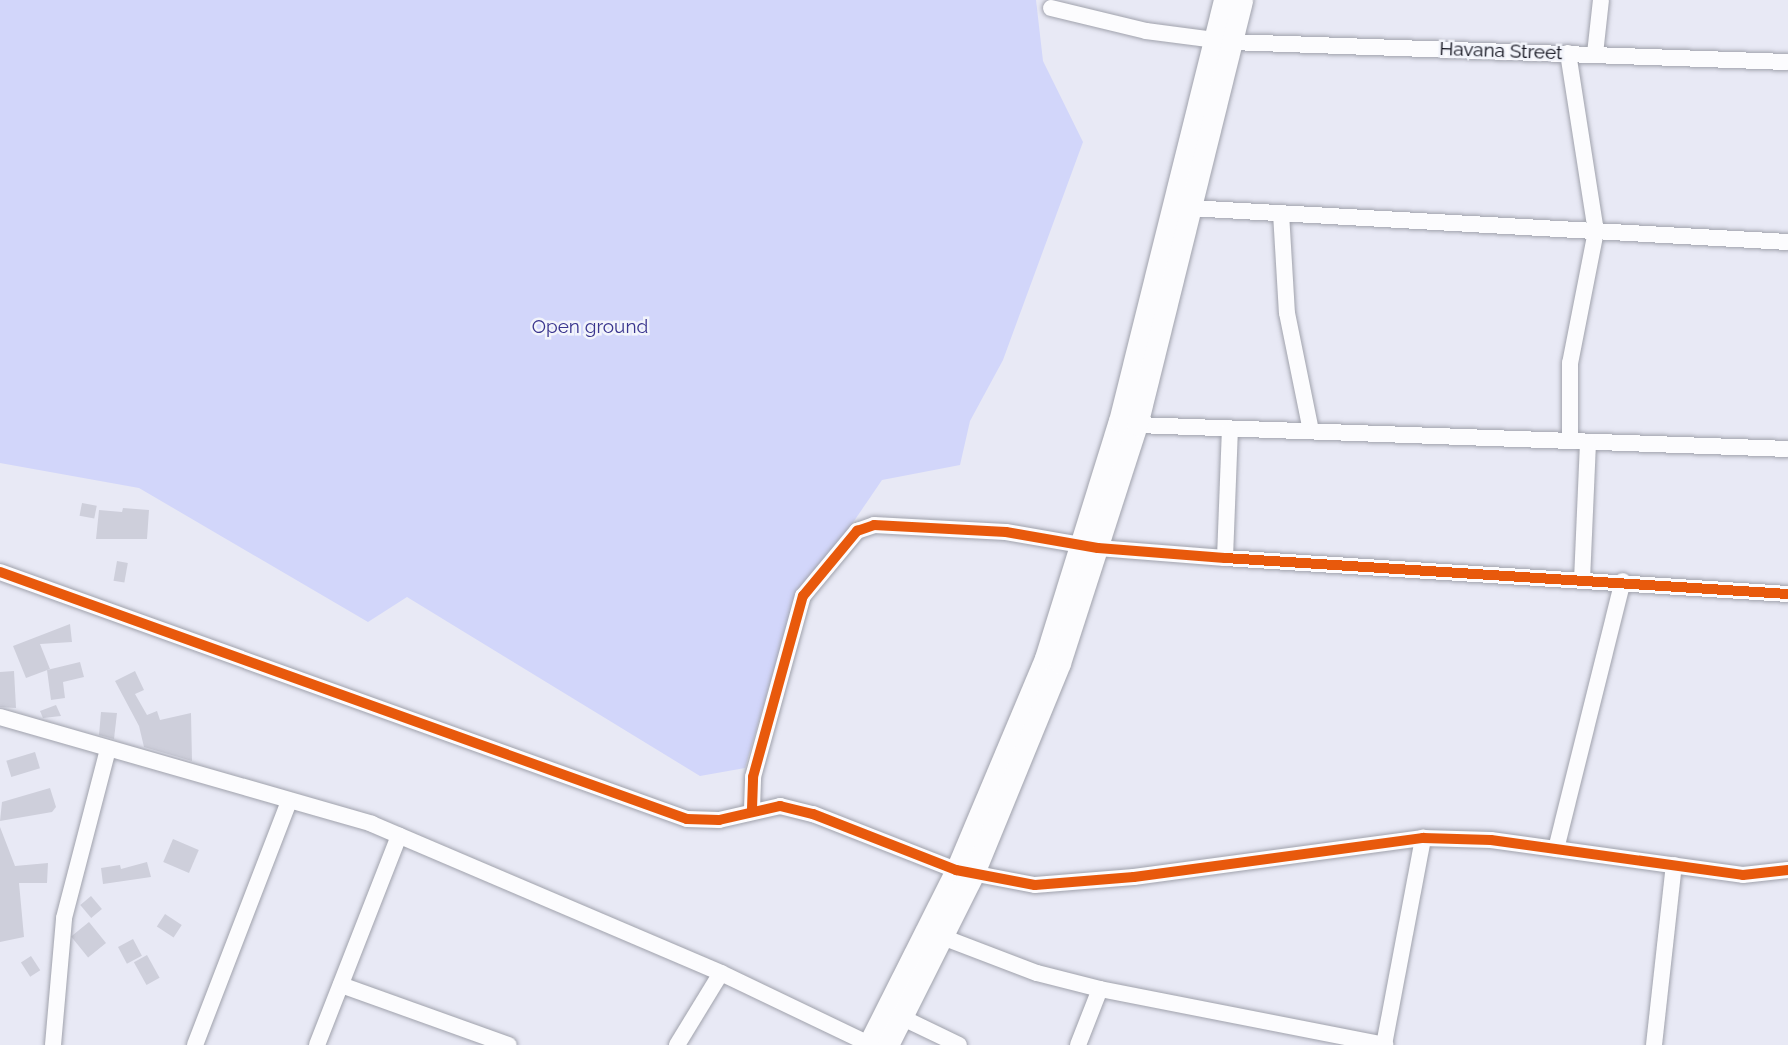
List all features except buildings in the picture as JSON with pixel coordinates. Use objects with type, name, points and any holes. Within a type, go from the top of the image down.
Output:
[{"type":"main road","points":[[875,1045],[965,872],[1137,425],[1189,208],[1223,41],[1224,0]]},
{"type":"main road","points":[[1090,547],[1128,383],[1223,41],[1242,0]]},
{"type":"main road","points":[[875,1045],[903,1018],[934,935]]},
{"type":"street","points":[[1595,54],[1601,0]]},
{"type":"street","name":"Havana Street","points":[[1051,8],[1146,31],[1223,41],[1788,62]]},
{"type":"street","points":[[1568,53],[1596,231],[1570,363],[1570,441]]},
{"type":"street","points":[[1189,208],[1788,242]]},
{"type":"street","points":[[1281,213],[1287,313],[1311,432]]},
{"type":"street","points":[[1137,425],[1788,449]]},
{"type":"street","points":[[1225,558],[1230,429]]},
{"type":"street","points":[[1582,580],[1588,442]]},
{"type":"street","points":[[752,809],[753,777],[792,623],[803,596],[857,531],[874,525],[981,530],[1090,547],[1225,558],[1788,594]]},
{"type":"street","points":[[0,572],[687,819],[719,820],[752,809],[780,806],[813,814],[965,872],[1035,885],[1134,877],[1423,838],[1556,849],[1743,875],[1788,870]]},
{"type":"street","points":[[1556,849],[1623,582]]},
{"type":"street","points":[[0,717],[289,801],[399,836],[721,973],[875,1045]]},
{"type":"street","points":[[54,1045],[64,918],[107,748]]},
{"type":"street","points":[[195,1045],[289,801]]},
{"type":"street","points":[[317,1045],[399,836]]},
{"type":"street","points":[[934,935],[1037,974],[1100,989],[1385,1045],[1423,838]]},
{"type":"street","points":[[1654,1045],[1674,865]]},
{"type":"street","points":[[677,1045],[721,973]]},
{"type":"street","points":[[341,985],[509,1045]]},
{"type":"street","points":[[1078,1045],[1100,989]]},
{"type":"street","points":[[903,1018],[958,1045]]},
{"type":"green space","name":"Open ground","points":[[0,0],[1036,0],[1043,61],[1083,142],[1003,360],[970,421],[960,465],[882,480],[790,615],[745,768],[700,776],[407,597],[368,622],[139,488],[0,463]]},
{"type":"cycle path","points":[[752,809],[753,777],[803,596],[857,531],[874,525],[1006,532],[1098,548],[1225,558],[1788,594]]},
{"type":"cycle path","points":[[0,572],[687,819],[719,820],[780,806],[813,814],[956,870],[1035,885],[1134,877],[1423,838],[1491,840],[1743,875],[1788,870]]}]
